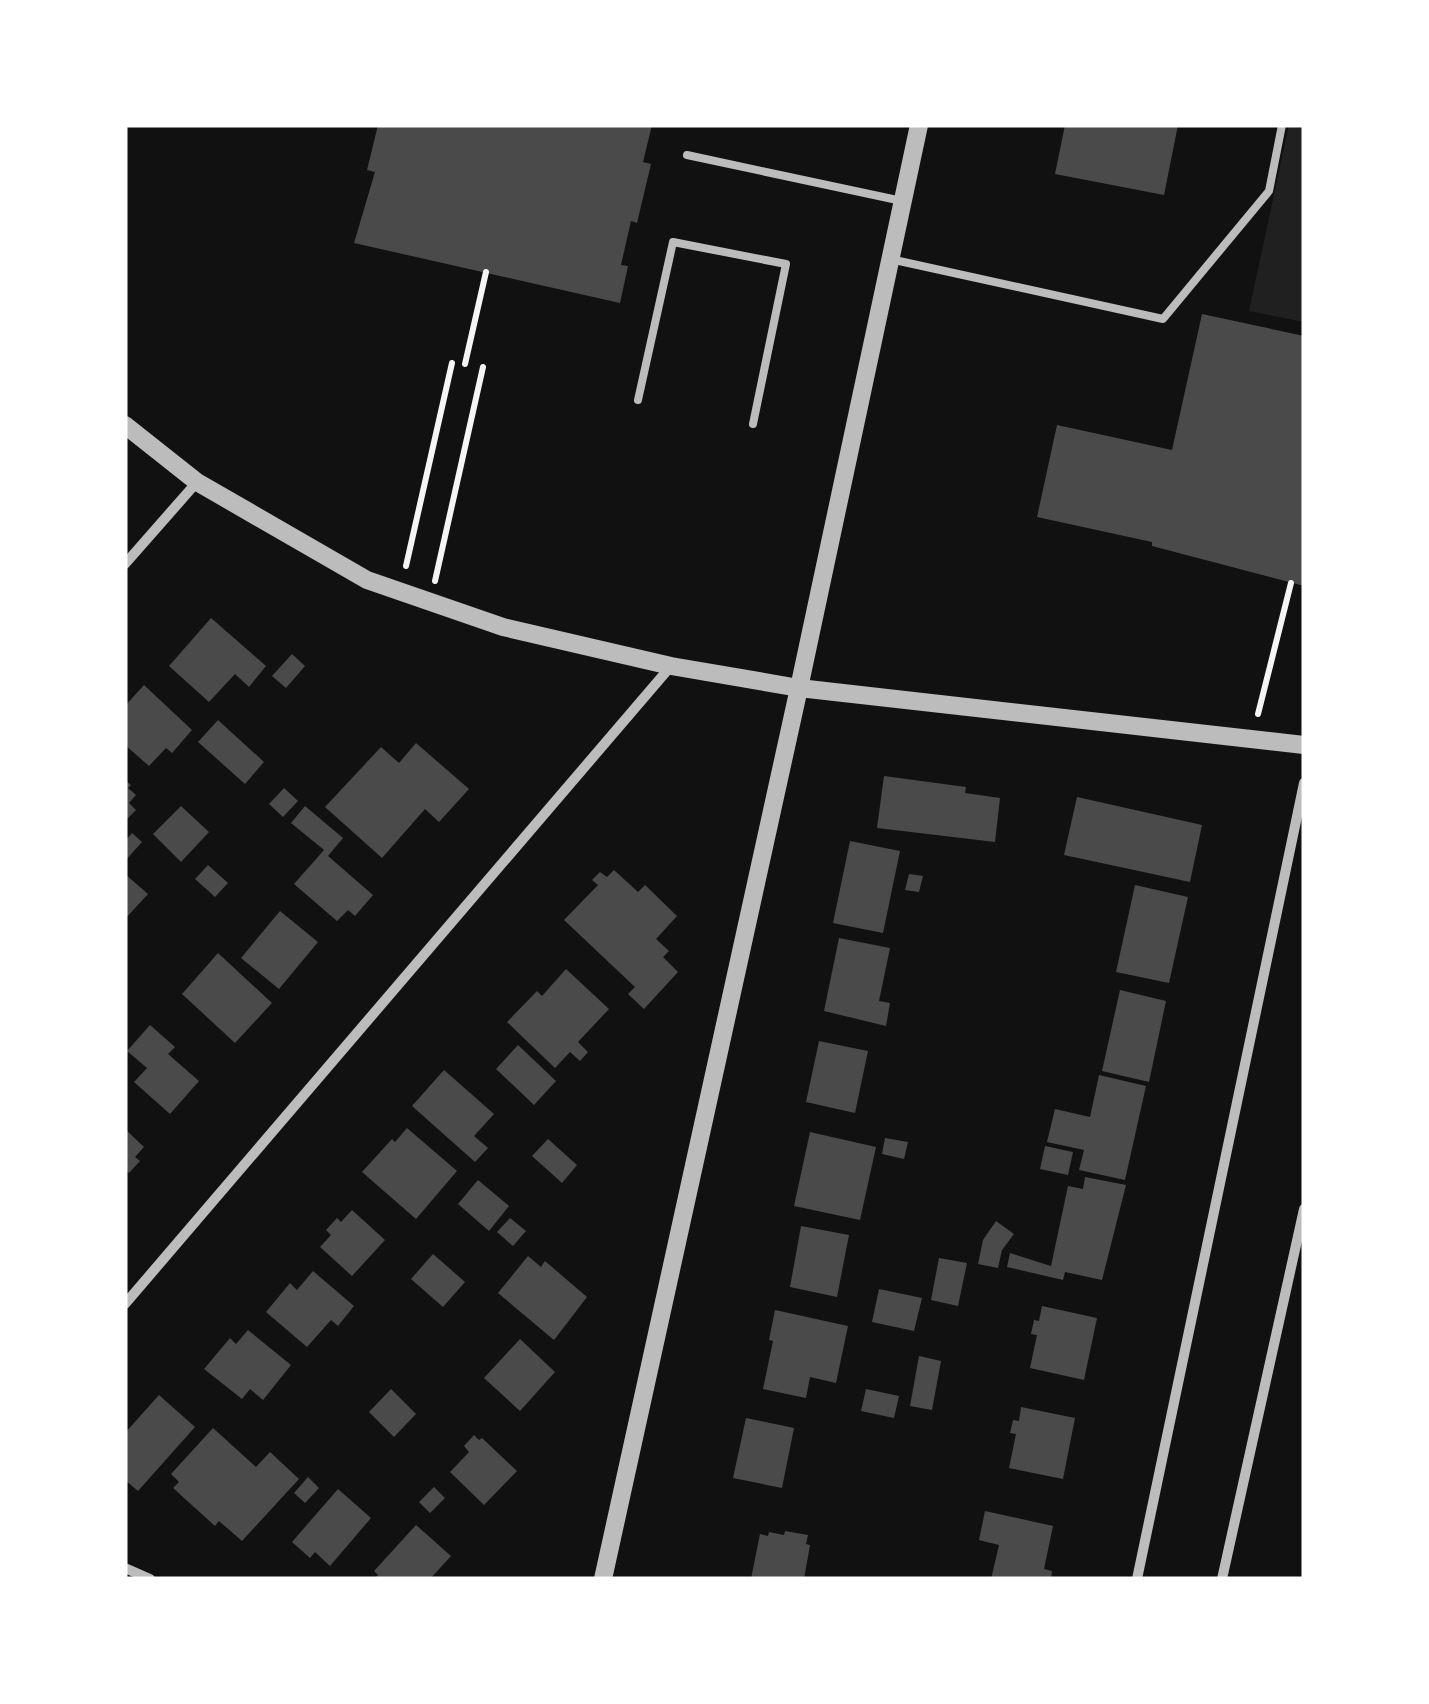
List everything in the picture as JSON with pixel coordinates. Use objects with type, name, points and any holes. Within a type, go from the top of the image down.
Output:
[{"type":"street","points":[[602,1579],[799,688],[918,125]]},
{"type":"street","points":[[125,426],[197,482],[367,580],[503,628],[671,666],[799,688],[1304,745]]},
{"type":"street","points":[[125,564],[197,482]]},
{"type":"street","points":[[125,1304],[671,666]]},
{"type":"street","points":[[1137,1579],[1304,783]]},
{"type":"street","points":[[1222,1579],[1304,1209]]},
{"type":"street","points":[[125,1568],[150,1579]]},
{"type":"lane","points":[[890,259],[1163,319],[1268,190],[1282,125]]},
{"type":"lane","points":[[687,155],[902,201]]},
{"type":"lane","points":[[638,400],[674,242],[786,264],[753,424]]},
{"type":"path","points":[[466,364],[486,272]]},
{"type":"path","points":[[400,592],[452,362]]},
{"type":"path","points":[[430,602],[483,367]]},
{"type":"path","points":[[1252,739],[1291,583]]},
{"type":"shaded area","points":[[1289,125],[1304,125],[1304,322],[1249,311]]},
{"type":"building","points":[[378,125],[652,125],[643,162],[651,164],[637,223],[631,221],[621,265],[628,266],[620,303],[354,243],[375,172],[367,170]]},
{"type":"building","points":[[1065,125],[1178,125],[1164,195],[1055,174]]},
{"type":"building","points":[[1202,314],[1304,336],[1304,586],[1152,546],[1152,542],[1037,517],[1057,425],[1172,450]]},
{"type":"building","points":[[211,618],[266,666],[249,687],[235,674],[209,702],[169,666]]},
{"type":"building","points":[[292,654],[305,666],[286,688],[272,676]]},
{"type":"building","points":[[144,685],[192,730],[172,753],[166,748],[149,766],[125,745],[125,706]]},
{"type":"building","points":[[218,720],[264,762],[245,784],[198,742]]},
{"type":"building","points":[[416,743],[469,789],[439,822],[425,809],[382,858],[325,807],[381,747],[399,763]]},
{"type":"building","points":[[884,776],[966,787],[965,793],[1000,798],[995,842],[877,828]]},
{"type":"building","points":[[125,780],[136,795],[129,803],[136,810],[125,821]]},
{"type":"building","points":[[284,788],[298,801],[283,817],[269,804]]},
{"type":"building","points":[[1077,797],[1202,825],[1190,882],[1064,855]]},
{"type":"building","points":[[181,806],[209,832],[181,862],[153,834]]},
{"type":"building","points":[[305,806],[343,838],[328,856],[373,895],[355,916],[348,910],[337,921],[294,884],[324,850],[291,823]]},
{"type":"building","points":[[132,833],[142,842],[125,861],[125,841]]},
{"type":"building","points":[[850,841],[900,851],[883,933],[833,923]]},
{"type":"building","points":[[208,865],[228,883],[215,897],[195,879]]},
{"type":"building","points":[[614,870],[638,892],[645,885],[677,916],[656,939],[669,951],[663,957],[678,972],[644,1009],[628,994],[635,987],[564,920],[598,885],[592,880],[600,872],[607,877]]},
{"type":"building","points":[[125,874],[148,894],[125,919]]},
{"type":"building","points":[[909,874],[923,876],[919,892],[905,890]]},
{"type":"building","points":[[1135,885],[1188,897],[1169,983],[1116,972]]},
{"type":"building","points":[[280,911],[318,942],[279,989],[241,958]]},
{"type":"building","points":[[839,938],[890,948],[879,1001],[890,1003],[886,1026],[824,1011]]},
{"type":"building","points":[[218,953],[272,1003],[235,1043],[182,994]]},
{"type":"building","points":[[566,969],[609,1009],[578,1042],[588,1052],[580,1061],[570,1052],[555,1068],[507,1022],[537,991],[542,996]]},
{"type":"building","points":[[1120,990],[1166,1001],[1149,1082],[1102,1071]]},
{"type":"building","points":[[150,1025],[175,1047],[168,1054],[199,1081],[170,1114],[134,1082],[147,1068],[127,1051]]},
{"type":"building","points":[[819,1041],[868,1051],[855,1113],[806,1102]]},
{"type":"building","points":[[518,1045],[556,1081],[534,1105],[496,1069]]},
{"type":"building","points":[[444,1070],[494,1114],[474,1136],[488,1148],[475,1162],[412,1106]]},
{"type":"building","points":[[1099,1075],[1146,1086],[1125,1180],[1079,1170],[1084,1150],[1047,1142],[1055,1109],[1090,1117]]},
{"type":"building","points":[[407,1128],[457,1171],[416,1219],[362,1172]]},
{"type":"building","points":[[125,1129],[144,1147],[135,1157],[140,1161],[129,1173],[125,1169]]},
{"type":"building","points":[[810,1132],[876,1147],[860,1220],[794,1206]]},
{"type":"building","points":[[885,1138],[908,1142],[904,1159],[882,1154]]},
{"type":"building","points":[[548,1139],[577,1165],[562,1183],[532,1156]]},
{"type":"building","points":[[1045,1146],[1073,1152],[1068,1175],[1040,1169]]},
{"type":"building","points":[[1085,1177],[1126,1185],[1102,1280],[1065,1272],[1063,1280],[1007,1267],[1010,1253],[1051,1266],[1068,1186],[1083,1189]]},
{"type":"building","points":[[478,1180],[509,1206],[489,1231],[458,1204]]},
{"type":"building","points":[[352,1210],[385,1240],[352,1276],[320,1247],[331,1235],[326,1230]]},
{"type":"building","points":[[510,1218],[526,1231],[513,1246],[497,1232]]},
{"type":"building","points":[[996,1221],[1014,1234],[1002,1250],[998,1268],[978,1264],[983,1240]]},
{"type":"building","points":[[801,1226],[849,1235],[837,1297],[790,1287]]},
{"type":"building","points":[[433,1254],[465,1282],[443,1307],[411,1279]]},
{"type":"building","points":[[528,1256],[541,1267],[545,1261],[587,1297],[554,1340],[498,1293]]},
{"type":"building","points":[[939,1258],[967,1263],[958,1306],[931,1300]]},
{"type":"building","points":[[313,1271],[354,1306],[338,1326],[331,1320],[307,1347],[266,1312],[290,1283],[297,1290]]},
{"type":"building","points":[[879,1289],[922,1298],[914,1331],[872,1322]]},
{"type":"building","points":[[1042,1306],[1097,1318],[1084,1380],[1030,1368],[1037,1335],[1031,1334]]},
{"type":"building","points":[[775,1310],[848,1326],[836,1383],[810,1377],[806,1398],[763,1389]]},
{"type":"building","points":[[248,1330],[291,1365],[263,1400],[250,1389],[242,1399],[204,1369],[230,1338],[236,1344]]},
{"type":"building","points":[[520,1339],[555,1372],[520,1411],[484,1378]]},
{"type":"building","points":[[919,1356],[941,1361],[932,1410],[910,1406]]},
{"type":"building","points":[[391,1389],[416,1414],[394,1437],[369,1412]]},
{"type":"building","points":[[866,1389],[899,1396],[894,1418],[861,1411]]},
{"type":"building","points":[[159,1395],[195,1427],[138,1491],[125,1480],[125,1433]]},
{"type":"building","points":[[1021,1407],[1075,1418],[1063,1479],[1009,1468],[1016,1434],[1010,1433],[1013,1420],[1019,1421]]},
{"type":"building","points":[[746,1418],[794,1428],[782,1488],[733,1478]]},
{"type":"building","points":[[213,1428],[256,1467],[270,1452],[299,1479],[242,1541],[219,1521],[215,1526],[173,1488],[179,1482],[171,1474]]},
{"type":"building","points":[[474,1435],[517,1471],[484,1505],[450,1472],[469,1452],[464,1446]]},
{"type":"building","points":[[308,1477],[319,1488],[305,1503],[294,1493]]},
{"type":"building","points":[[434,1487],[445,1498],[430,1513],[419,1502]]},
{"type":"building","points":[[338,1489],[371,1518],[330,1566],[315,1552],[310,1558],[292,1542]]},
{"type":"building","points":[[985,1511],[1053,1526],[1044,1569],[1052,1571],[1051,1579],[991,1579],[999,1545],[979,1540]]},
{"type":"building","points":[[416,1525],[451,1556],[430,1579],[374,1579],[378,1575],[374,1571]]},
{"type":"building","points":[[785,1531],[808,1535],[804,1579],[751,1579],[760,1534],[784,1535]]}]
